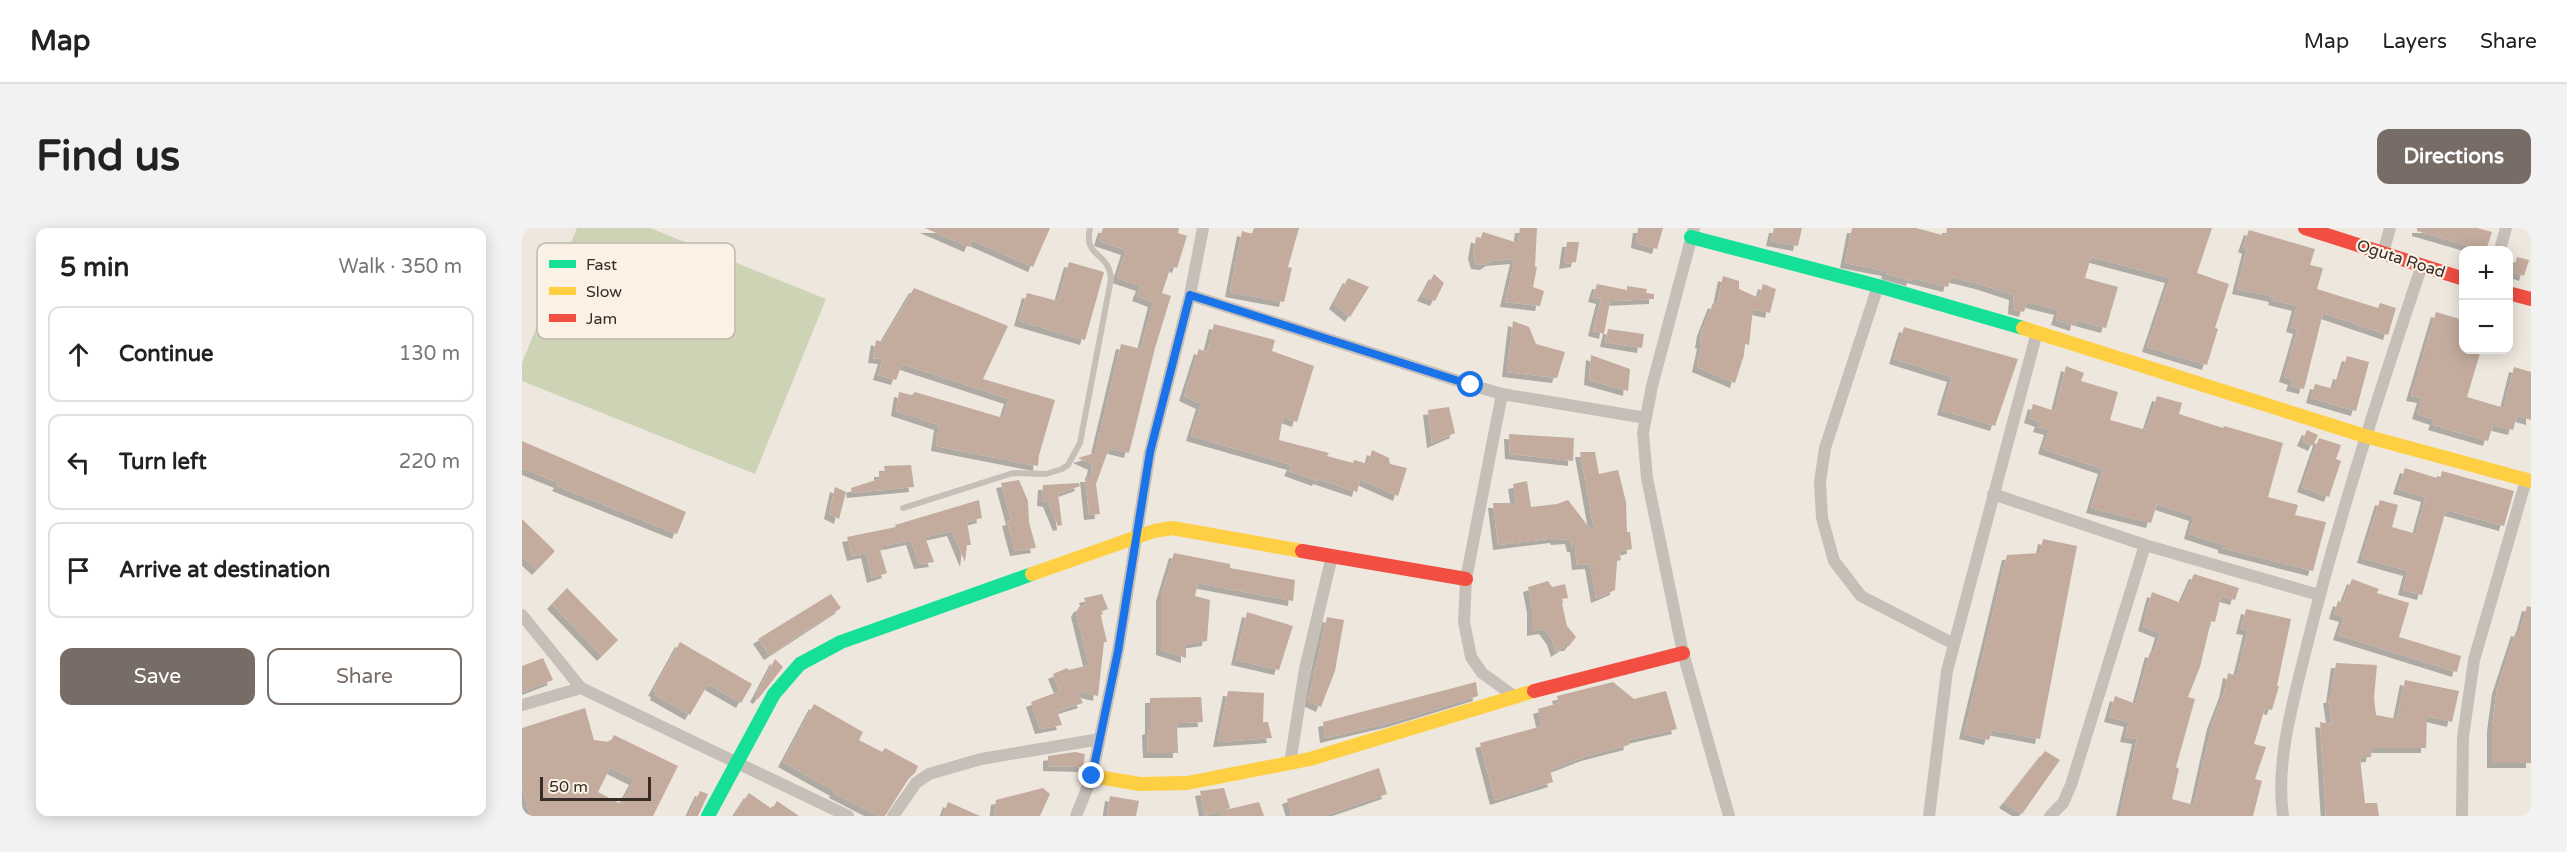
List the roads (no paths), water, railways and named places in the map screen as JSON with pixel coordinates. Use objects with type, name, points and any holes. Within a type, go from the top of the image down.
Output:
[{"type":"street","points":[[1076,816],[1092,776],[1100,739],[1137,538],[1150,452],[1190,295],[1203,228]]},
{"type":"street","name":"Oguta Road","points":[[2305,228],[2459,278]]},
{"type":"street","points":[[2383,253],[2390,228]]},
{"type":"street","points":[[2501,246],[2506,228]]},
{"type":"street","points":[[1729,816],[1683,653],[1647,478],[1643,433],[1692,233],[2037,332],[2366,436],[2529,481],[2474,660],[2463,737],[2462,816]]},
{"type":"street","points":[[2283,816],[2281,783],[2292,708],[2319,595],[2366,436],[2422,265]]},
{"type":"street","points":[[1878,286],[1825,448],[1820,482],[1822,518],[1834,561],[1861,596],[1954,644]]},
{"type":"street","points":[[2513,294],[2531,299]]},
{"type":"street","points":[[1190,295],[1502,394],[1646,418]]},
{"type":"street","points":[[1929,816],[1947,671],[2037,332]]},
{"type":"street","points":[[1502,394],[1466,579],[1464,622],[1471,657],[1482,673],[1514,696]]},
{"type":"street","points":[[1993,494],[2145,545],[2319,595]]},
{"type":"street","points":[[708,816],[774,694],[800,664],[841,642],[1154,531],[1172,528],[1466,579]]},
{"type":"street","points":[[2050,816],[2063,802],[2071,785],[2145,545]]},
{"type":"street","points":[[1290,763],[1305,669],[1332,556]]},
{"type":"street","points":[[522,615],[581,688],[848,816]]},
{"type":"street","points":[[1092,776],[1140,784],[1187,783],[1310,759],[1514,696],[1683,653]]},
{"type":"street","points":[[522,705],[581,688]]},
{"type":"street","points":[[893,816],[916,783],[929,774],[981,759],[1100,739]]},
{"type":"lane","points":[[903,508],[1013,473],[1046,474],[1068,465],[1080,443],[1112,279],[1108,265],[1091,250],[1087,242],[1090,228]]}]
